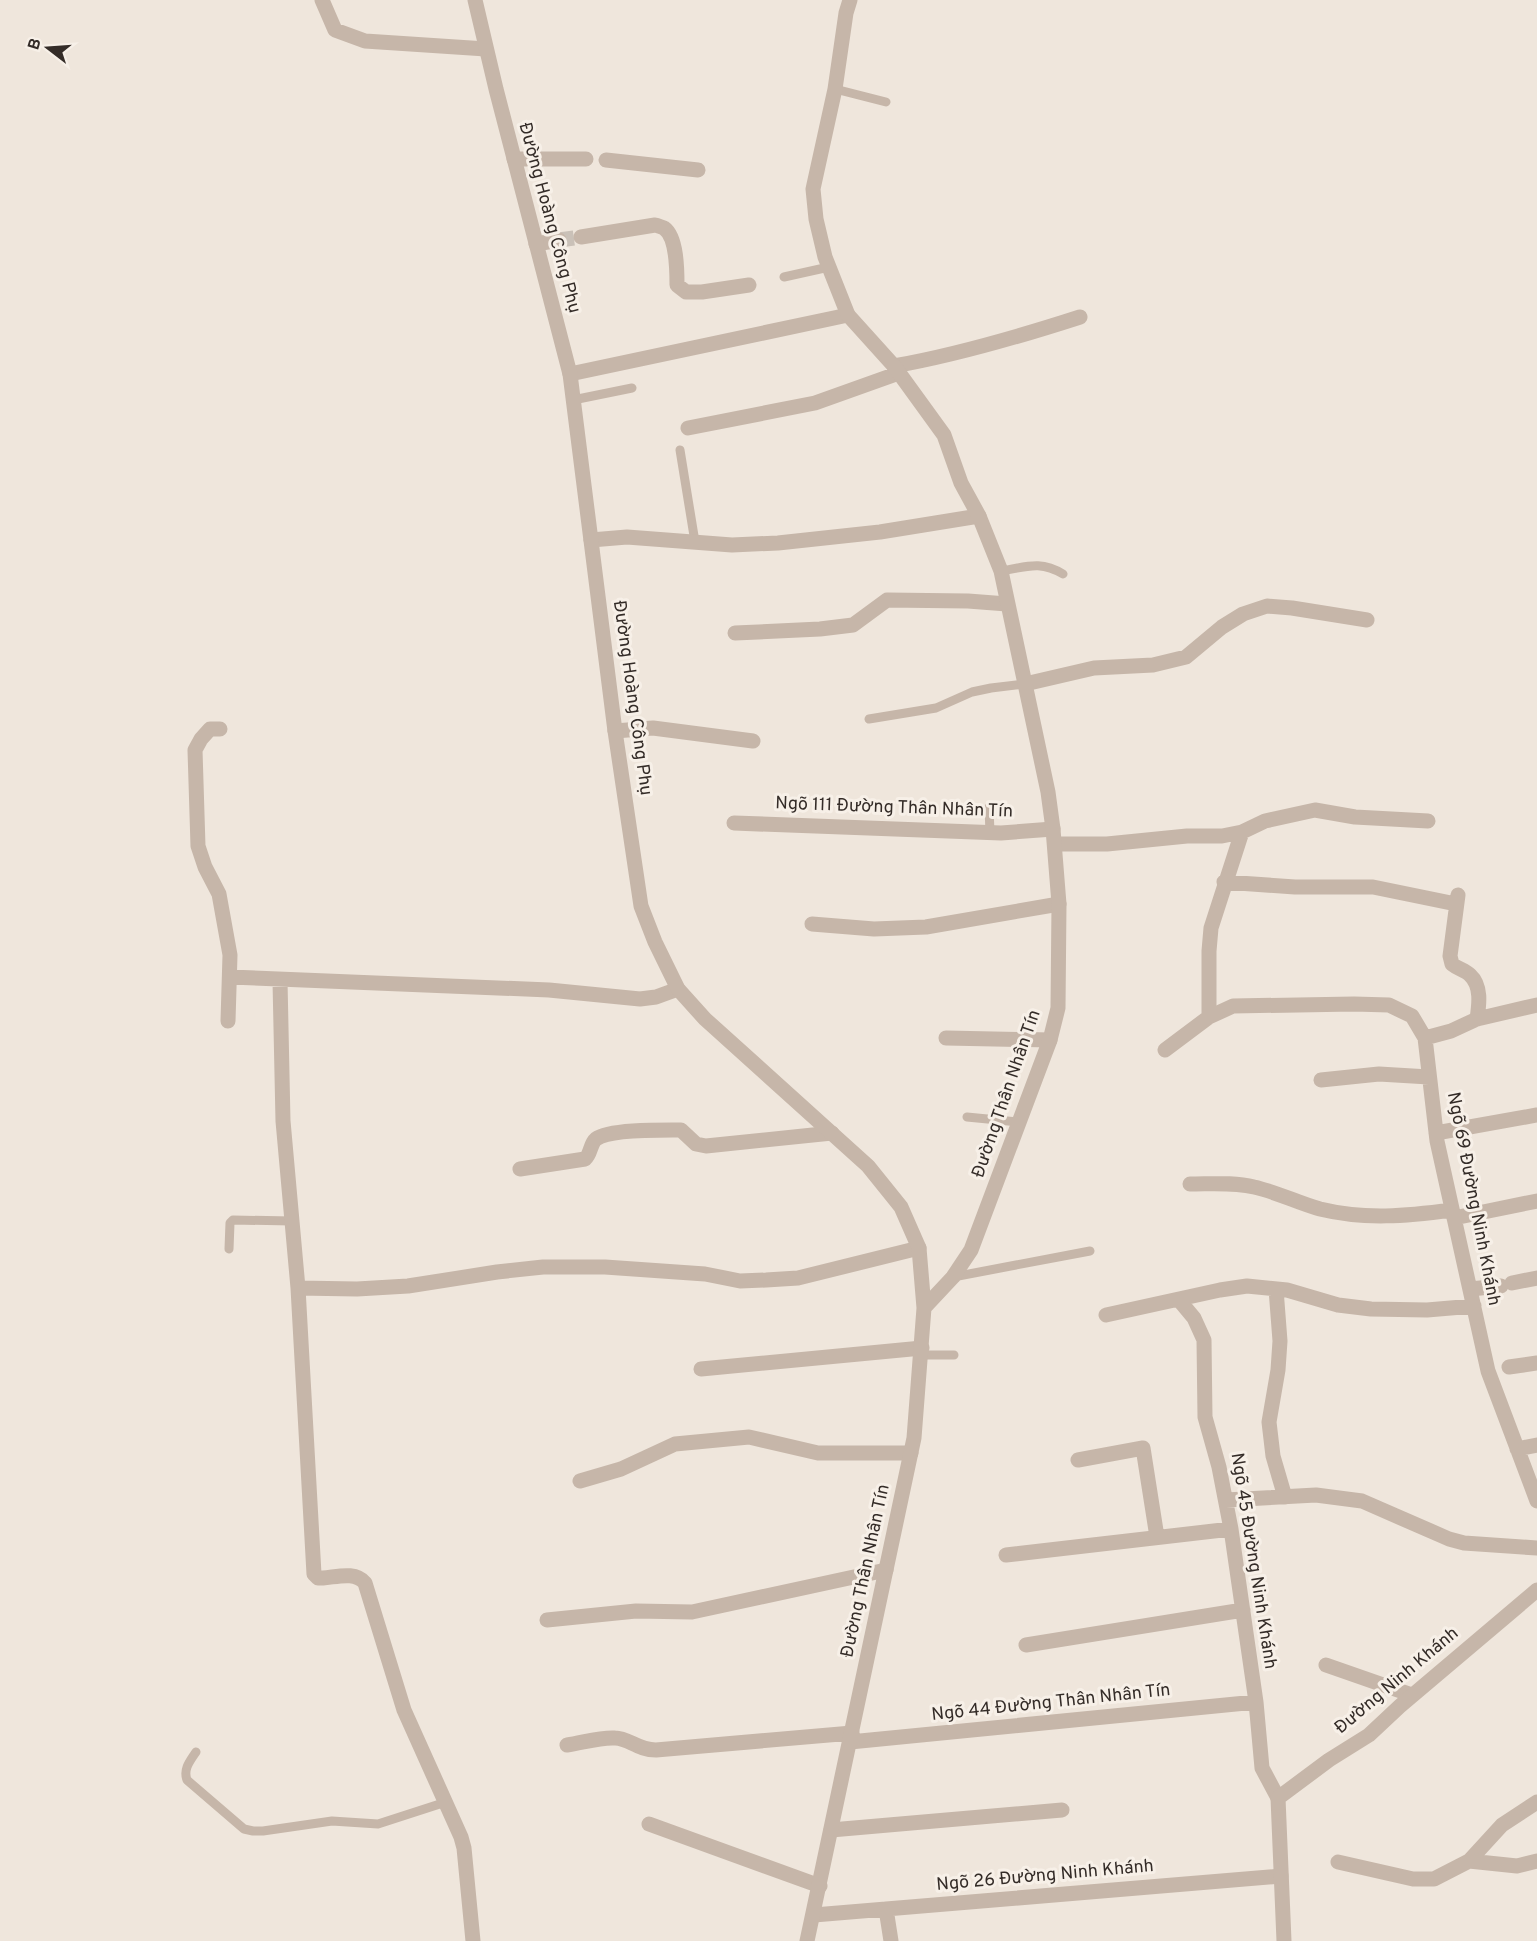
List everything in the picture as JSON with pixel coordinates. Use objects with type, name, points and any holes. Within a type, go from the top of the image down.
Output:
[{"type":"street","points":[[322,0],[334,30],[365,41],[486,49]]},
{"type":"street","name":"Đường Hoàng Công Phụ","points":[[475,0],[570,374],[615,731],[641,906],[655,942],[678,989],[705,1019],[868,1166],[901,1207],[919,1248],[924,1308]]},
{"type":"street","name":"Đường Thân Nhân Tín","points":[[807,1941],[914,1438],[924,1308],[953,1277],[971,1250],[1050,1040],[1058,1008],[1059,904],[1054,837],[1048,792],[1001,572],[979,516],[962,483],[944,435],[896,369],[849,315],[825,257],[816,219],[813,189],[835,89],[850,0]]},
{"type":"street","points":[[514,159],[586,159]]},
{"type":"street","points":[[606,160],[698,170]]},
{"type":"street","points":[[581,237],[655,225],[664,228],[670,236],[677,261],[677,285],[686,292],[749,285]]},
{"type":"street","points":[[536,244],[559,240]]},
{"type":"street","points":[[570,374],[849,315]]},
{"type":"street","points":[[688,428],[815,403],[896,369],[1080,317]]},
{"type":"street","points":[[591,540],[627,537],[732,544],[778,543],[880,532],[979,516]]},
{"type":"street","points":[[735,633],[853,625],[887,600],[968,600],[1007,604]]},
{"type":"street","points":[[1025,684],[1094,668],[1153,666],[1186,657],[1222,627],[1243,614],[1267,606],[1367,620]]},
{"type":"street","points":[[615,731],[653,728],[753,741]]},
{"type":"street","points":[[220,729],[210,729],[195,750],[198,846],[205,867],[219,894],[230,955],[228,1022]]},
{"type":"street","name":"Ngõ 111 Đường Thân Nhân Tín","points":[[734,823],[990,833],[1054,837],[1107,844],[1187,836],[1222,836],[1242,832],[1265,821],[1315,810],[1354,817],[1428,821]]},
{"type":"street","points":[[1209,1017],[1211,928],[1242,832]]},
{"type":"street","points":[[1224,882],[1295,887],[1373,887],[1457,899],[1450,956],[1452,964],[1472,976],[1475,982],[1479,1001],[1477,1019]]},
{"type":"street","points":[[812,924],[874,929],[926,927],[1059,904]]},
{"type":"street","points":[[230,977],[280,981],[549,990],[640,999],[656,997],[678,989]]},
{"type":"street","points":[[280,981],[283,1121],[298,1288],[314,1574],[318,1578],[354,1575],[365,1583],[404,1710],[461,1837],[473,1941]]},
{"type":"street","name":"Ngõ 69 Đường Ninh Khánh","points":[[1165,1050],[1209,1017],[1233,1006],[1389,1005],[1412,1016],[1425,1038],[1436,1133],[1488,1371],[1537,1501]]},
{"type":"street","points":[[1425,1038],[1451,1031],[1477,1019],[1537,1005]]},
{"type":"street","points":[[946,1038],[1050,1040]]},
{"type":"street","points":[[1321,1080],[1379,1074],[1429,1077]]},
{"type":"street","points":[[1436,1133],[1537,1115]]},
{"type":"street","points":[[520,1169],[585,1160],[598,1138],[619,1132],[681,1130],[696,1144],[706,1146],[832,1133]]},
{"type":"street","points":[[1190,1184],[1236,1184],[1255,1187],[1320,1209],[1363,1216],[1453,1214],[1537,1201]]},
{"type":"street","points":[[298,1288],[357,1289],[408,1286],[497,1272],[543,1268],[605,1267],[705,1274],[740,1281],[798,1278],[919,1248]]},
{"type":"street","points":[[1470,1289],[1507,1285],[1537,1278]]},
{"type":"street","points":[[1106,1315],[1247,1286],[1287,1290],[1338,1305],[1371,1309],[1427,1310],[1474,1306]]},
{"type":"street","points":[[1275,1289],[1280,1341],[1278,1370],[1269,1422],[1273,1456],[1285,1497]]},
{"type":"street","name":"Ngõ 45 Đường Ninh Khánh","points":[[1179,1300],[1194,1318],[1204,1340],[1205,1417],[1220,1467],[1231,1529],[1256,1702],[1262,1768],[1278,1798]]},
{"type":"street","points":[[701,1369],[922,1351]]},
{"type":"street","points":[[1509,1367],[1537,1363]]},
{"type":"street","points":[[580,1481],[621,1469],[675,1444],[749,1437],[818,1453],[910,1453]]},
{"type":"street","points":[[1517,1449],[1537,1445]]},
{"type":"street","points":[[1078,1460],[1143,1448],[1157,1538]]},
{"type":"street","points":[[1226,1500],[1316,1495],[1362,1501],[1449,1539],[1464,1543],[1537,1548]]},
{"type":"street","points":[[1006,1555],[1231,1529]]},
{"type":"street","points":[[547,1620],[636,1611],[692,1612],[886,1570]]},
{"type":"street","name":"Đường Ninh Khánh","points":[[1278,1798],[1329,1760],[1369,1735],[1412,1695],[1537,1590]]},
{"type":"street","points":[[1026,1645],[1243,1610]]},
{"type":"street","points":[[1326,1665],[1412,1695]]},
{"type":"street","name":"Ngõ 44 Đường Thân Nhân Tín","points":[[567,1745],[615,1737],[646,1750],[656,1750],[851,1737],[1256,1702]]},
{"type":"street","points":[[1278,1798],[1284,1941]]},
{"type":"street","points":[[1338,1862],[1413,1879],[1434,1879],[1469,1861],[1502,1825],[1537,1803]]},
{"type":"street","points":[[831,1830],[1062,1810]]},
{"type":"street","points":[[649,1824],[819,1886]]},
{"type":"street","points":[[1469,1861],[1517,1866],[1537,1861]]},
{"type":"street","name":"Ngõ 26 Đường Ninh Khánh","points":[[814,1915],[1281,1876]]},
{"type":"street","points":[[886,1909],[891,1941]]},
{"type":"lane","points":[[835,89],[886,102]]},
{"type":"lane","points":[[784,277],[829,267]]},
{"type":"lane","points":[[573,400],[632,388]]},
{"type":"lane","points":[[680,450],[695,542]]},
{"type":"lane","points":[[1001,572],[1042,564],[1063,574]]},
{"type":"lane","points":[[869,719],[936,708],[972,692],[1025,684]]},
{"type":"lane","points":[[989,807],[990,833]]},
{"type":"lane","points":[[967,1117],[1019,1122]]},
{"type":"lane","points":[[229,1249],[230,1223],[233,1220],[292,1221]]},
{"type":"lane","points":[[953,1277],[1090,1251]]},
{"type":"lane","points":[[922,1351],[954,1355]]},
{"type":"lane","points":[[196,1752],[187,1766],[185,1775],[187,1780],[244,1829],[262,1831],[332,1821],[378,1824],[446,1802]]},
{"type":"tunnel","points":[[559,240],[581,237]]}]
